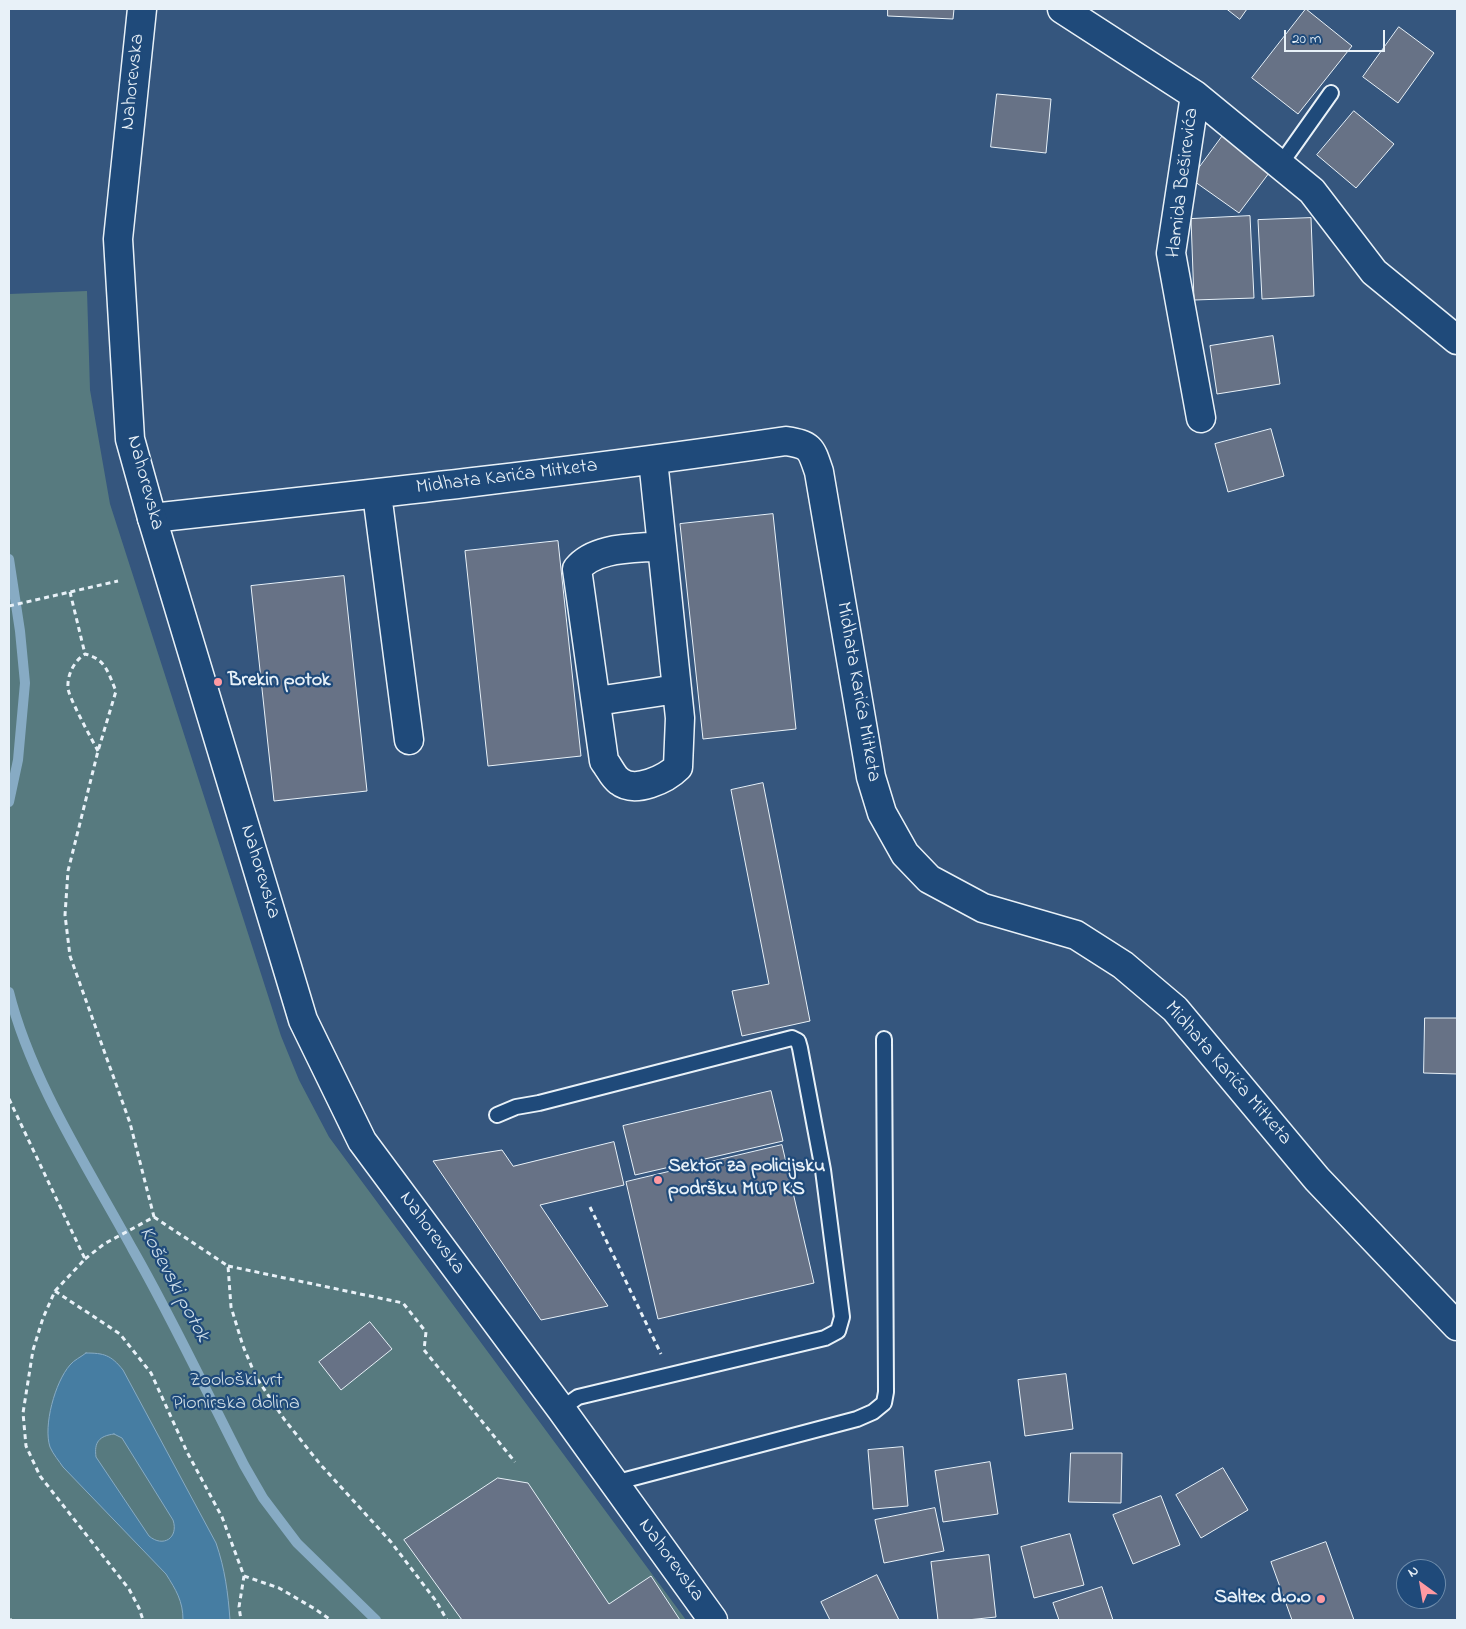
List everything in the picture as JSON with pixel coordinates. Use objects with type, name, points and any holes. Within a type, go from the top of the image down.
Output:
[{"type":"street","name":"Nahorevska","points":[[142,9],[118,239],[130,439],[303,1020],[362,1141],[561,1409],[713,1620]]},
{"type":"street","name":"Hamida Beširevića","points":[[1062,9],[1195,95],[1312,191],[1374,272],[1457,340]]},
{"type":"street","name":"Hamida Beširevića","points":[[1195,95],[1171,253],[1201,418]]},
{"type":"street","name":"Midhata Karića Mitketa","points":[[152,518],[377,494],[653,460],[786,441],[800,444],[811,450],[819,472],[871,777],[882,813],[905,854],[930,879],[983,908],[1076,935],[1123,965],[1175,1009],[1317,1179],[1457,1326]]},
{"type":"street","points":[[653,460],[677,689],[680,718],[678,767],[659,781],[629,786],[618,781],[604,761],[577,570],[584,562],[609,552],[662,546]]},
{"type":"street","points":[[377,494],[409,740]]},
{"type":"street","points":[[597,701],[677,689]]},
{"type":"lane","points":[[1280,165],[1331,93]]},
{"type":"lane","points":[[497,1115],[526,1104],[538,1103],[792,1038],[798,1041],[823,1170],[842,1317],[838,1331],[825,1338],[578,1396],[561,1409]]},
{"type":"lane","points":[[614,1483],[857,1419],[873,1412],[884,1403],[886,1382],[884,1039]]},
{"type":"path","points":[[9,606],[118,581]]},
{"type":"path","points":[[70,592],[84,654]]},
{"type":"path","points":[[84,654],[95,656],[104,663],[116,691],[98,751],[68,870],[65,916],[70,956],[130,1123],[154,1217],[228,1266],[403,1304],[426,1332],[424,1350],[515,1462]]},
{"type":"path","points":[[84,654],[78,659],[70,673],[68,689],[98,751]]},
{"type":"path","points":[[9,1099],[85,1259]]},
{"type":"path","points":[[590,1207],[671,1374]]},
{"type":"path","points":[[143,1620],[129,1589],[40,1476],[26,1446],[23,1413],[33,1350],[55,1291],[85,1259],[104,1244],[154,1217]]},
{"type":"path","points":[[228,1266],[231,1307],[243,1346],[256,1377],[284,1419],[320,1464],[392,1542],[436,1601],[447,1620]]},
{"type":"path","points":[[55,1291],[120,1334],[151,1373],[188,1452],[222,1517],[244,1576],[239,1607],[241,1620]]},
{"type":"path","points":[[244,1576],[279,1588],[315,1608],[330,1620]]},
{"type":"green space","name":"Zoološki vrt Pionirska dolina","points":[[87,291],[90,390],[110,504],[281,1036],[299,1080],[329,1137],[686,1620],[9,1620],[9,294]]},
{"type":"water","points":[[86,1353],[107,1356],[115,1361],[123,1370],[216,1543],[226,1581],[230,1620],[183,1620],[182,1607],[178,1596],[166,1574],[63,1467],[51,1450],[48,1428],[55,1393],[70,1365]],"holes":[[[114,1434],[122,1438],[173,1520],[174,1532],[172,1536],[164,1541],[149,1536],[96,1457],[96,1447],[101,1438]]]},
{"type":"building","points":[[888,9],[954,9],[953,19],[888,16]]},
{"type":"building","points":[[1227,9],[1247,9],[1240,19]]},
{"type":"building","points":[[1306,9],[1352,46],[1298,114],[1252,78]]},
{"type":"building","points":[[1399,27],[1434,53],[1398,103],[1363,77]]},
{"type":"building","points":[[997,94],[1051,99],[1046,153],[991,147]]},
{"type":"building","points":[[1354,111],[1394,144],[1356,188],[1317,155]]},
{"type":"building","points":[[1224,134],[1272,169],[1239,213],[1191,179]]},
{"type":"building","points":[[1250,216],[1254,298],[1194,300],[1191,219]]},
{"type":"building","points":[[1311,218],[1314,296],[1262,299],[1258,220]]},
{"type":"building","points":[[1273,336],[1280,384],[1217,394],[1210,346]]},
{"type":"building","points":[[1271,429],[1284,476],[1228,492],[1215,444]]},
{"type":"building","points":[[773,514],[796,729],[703,739],[680,524]]},
{"type":"building","points":[[558,541],[581,756],[488,766],[465,551]]},
{"type":"building","points":[[344,576],[367,791],[274,801],[251,586]]},
{"type":"building","points":[[763,783],[810,1021],[742,1036],[732,991],[769,984],[731,790]]},
{"type":"building","points":[[1425,1018],[1457,1018],[1457,1074],[1424,1073]]},
{"type":"building","points":[[771,1091],[783,1141],[635,1175],[623,1126]]},
{"type":"building","points":[[614,1142],[624,1185],[540,1205],[608,1306],[541,1320],[433,1161],[502,1150],[513,1166]]},
{"type":"building","points":[[782,1145],[814,1283],[658,1319],[626,1182]]},
{"type":"building","points":[[370,1322],[392,1349],[341,1390],[319,1362]]},
{"type":"building","points":[[1066,1374],[1073,1429],[1025,1436],[1018,1380]]},
{"type":"building","points":[[903,1447],[908,1506],[873,1509],[868,1450]]},
{"type":"building","points":[[1071,1453],[1122,1453],[1121,1503],[1069,1502]]},
{"type":"building","points":[[990,1462],[998,1514],[943,1522],[935,1471]]},
{"type":"building","points":[[1223,1468],[1248,1510],[1201,1538],[1176,1495]]},
{"type":"building","points":[[498,1478],[528,1483],[609,1604],[651,1576],[680,1620],[462,1620],[404,1540]]},
{"type":"building","points":[[1161,1496],[1180,1545],[1133,1564],[1113,1515]]},
{"type":"building","points":[[935,1508],[944,1551],[884,1563],[875,1520]]},
{"type":"building","points":[[1070,1534],[1084,1585],[1034,1598],[1021,1547]]},
{"type":"building","points":[[1326,1542],[1354,1620],[1292,1620],[1271,1562]]},
{"type":"building","points":[[989,1555],[996,1617],[938,1620],[931,1562]]},
{"type":"building","points":[[877,1575],[899,1620],[830,1620],[821,1602]]},
{"type":"building","points":[[1102,1587],[1113,1620],[1059,1620],[1053,1603]]},
{"type":"waterway","name":"Koševski potok","points":[[9,559],[20,631],[25,683],[18,760],[9,802]]},
{"type":"waterway","name":"Koševski potok","points":[[9,992],[31,1058],[46,1091],[162,1303],[244,1465],[263,1498],[297,1543],[376,1620]]},
{"type":"place","name":"Brekin potok","points":[[218,682]]},
{"type":"place","name":"Sektor za policijsku podršku MUP KS","points":[[658,1180]]},
{"type":"place","name":"Saltex d.o.o","points":[[1321,1599]]}]
